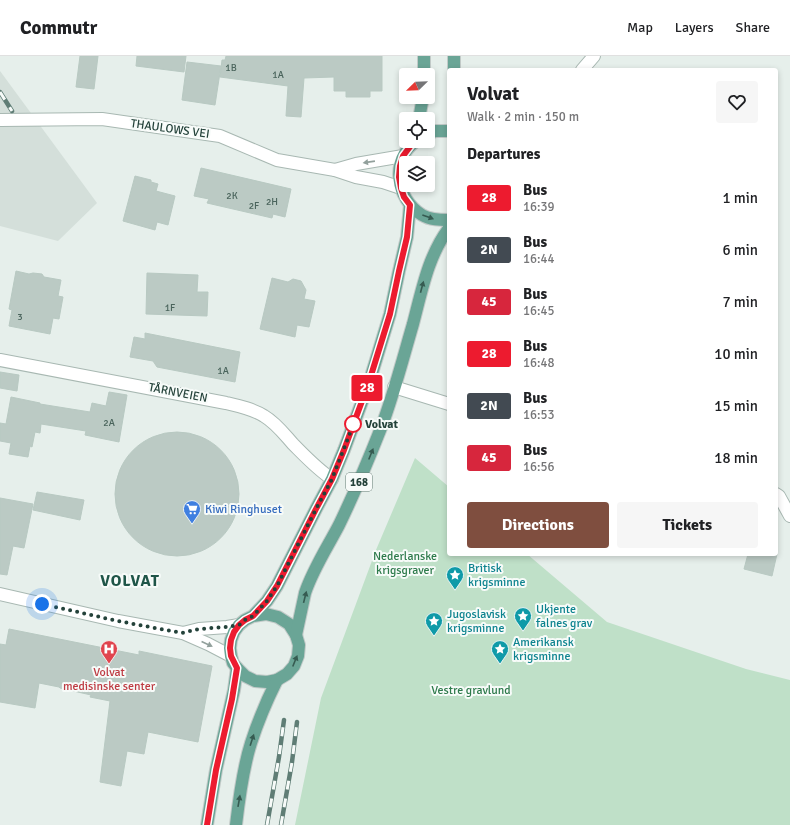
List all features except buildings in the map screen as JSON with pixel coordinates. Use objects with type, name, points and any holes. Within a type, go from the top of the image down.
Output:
[{"type":"main road","points":[[424,56],[424,68]]},
{"type":"main road","points":[[454,56],[454,68]]},
{"type":"main road","points":[[435,131],[447,131]]},
{"type":"main road","points":[[403,156],[409,148]]},
{"type":"main road","points":[[402,192],[410,205],[423,216],[438,220],[447,220]]},
{"type":"main road","name":"168","points":[[253,616],[267,601],[277,586],[332,479],[344,450],[369,382],[390,314],[407,237],[410,205]]},
{"type":"main road","name":"168","points":[[296,635],[306,593],[316,566],[354,496],[382,426],[425,276],[435,251],[447,231]]},
{"type":"main road","points":[[266,614],[278,617],[289,624],[296,635],[299,645],[298,656],[294,666],[287,674],[278,680],[266,682],[255,681],[245,676],[237,668],[231,656],[231,640],[234,632],[239,625],[253,616],[266,614]]},
{"type":"main road","points":[[207,825],[216,770],[234,690],[237,668]]},
{"type":"main road","points":[[236,825],[243,778],[251,744],[268,699],[278,680]]},
{"type":"street","points":[[584,68],[594,56]]},
{"type":"street","name":"THAULOWS VEI","points":[[0,120],[102,119],[220,136],[277,160],[335,170],[356,177],[383,182],[399,187]]},
{"type":"street","name":"THAULOWS VEI","points":[[335,170],[356,164],[399,157]]},
{"type":"street","name":"TÅRNVEIEN","points":[[0,360],[204,398],[251,410],[264,415],[313,464],[332,479]]},
{"type":"street","points":[[394,387],[447,403]]},
{"type":"street","points":[[778,496],[790,516]]},
{"type":"street","points":[[0,594],[118,621],[182,633],[231,656]]},
{"type":"street","points":[[182,633],[199,629],[239,625]]},
{"type":"shaded area","points":[[0,71],[97,203],[58,241],[0,226]]},
{"type":"green space","name":"Vestre gravlund","points":[[415,458],[447,485],[447,556],[529,556],[607,622],[746,669],[790,680],[790,825],[295,825],[321,698],[376,550]]},
{"type":"railway","points":[[0,92],[12,111]]},
{"type":"railway","points":[[267,825],[284,720]]},
{"type":"railway","points":[[281,825],[297,722]]},
{"type":"bus line","name":"28","points":[[207,825],[216,770],[234,690],[237,668],[233,663],[231,656],[231,640],[239,625],[253,616],[267,601],[277,586],[332,479],[369,382],[390,314],[407,237],[410,205],[404,197],[399,177],[403,156],[409,148]]},
{"type":"place","name":"Volvat","points":[[353,424]]},
{"type":"place","name":"Kiwi Ringhuset","points":[[192,524]]},
{"type":"place","name":"Britisk krigsminne","points":[[455,590]]},
{"type":"place","name":"Ukjente falnes grav","points":[[523,631]]},
{"type":"place","name":"Jugoslavisk krigsminne","points":[[434,636]]},
{"type":"place","name":"Volvat medisinske senter","points":[[109,664]]},
{"type":"place","name":"Amerikansk krigsminne","points":[[500,664]]},
{"type":"district","name":"VOLVAT","points":[[130,581]]},
{"type":"route","points":[[42,604],[118,621],[182,633],[199,629],[239,625],[253,616],[267,601],[277,586],[332,479],[354,423],[353,424]]},
{"type":"park label","name":"Nederlanske krigsgraver","points":[[405,563]]}]
